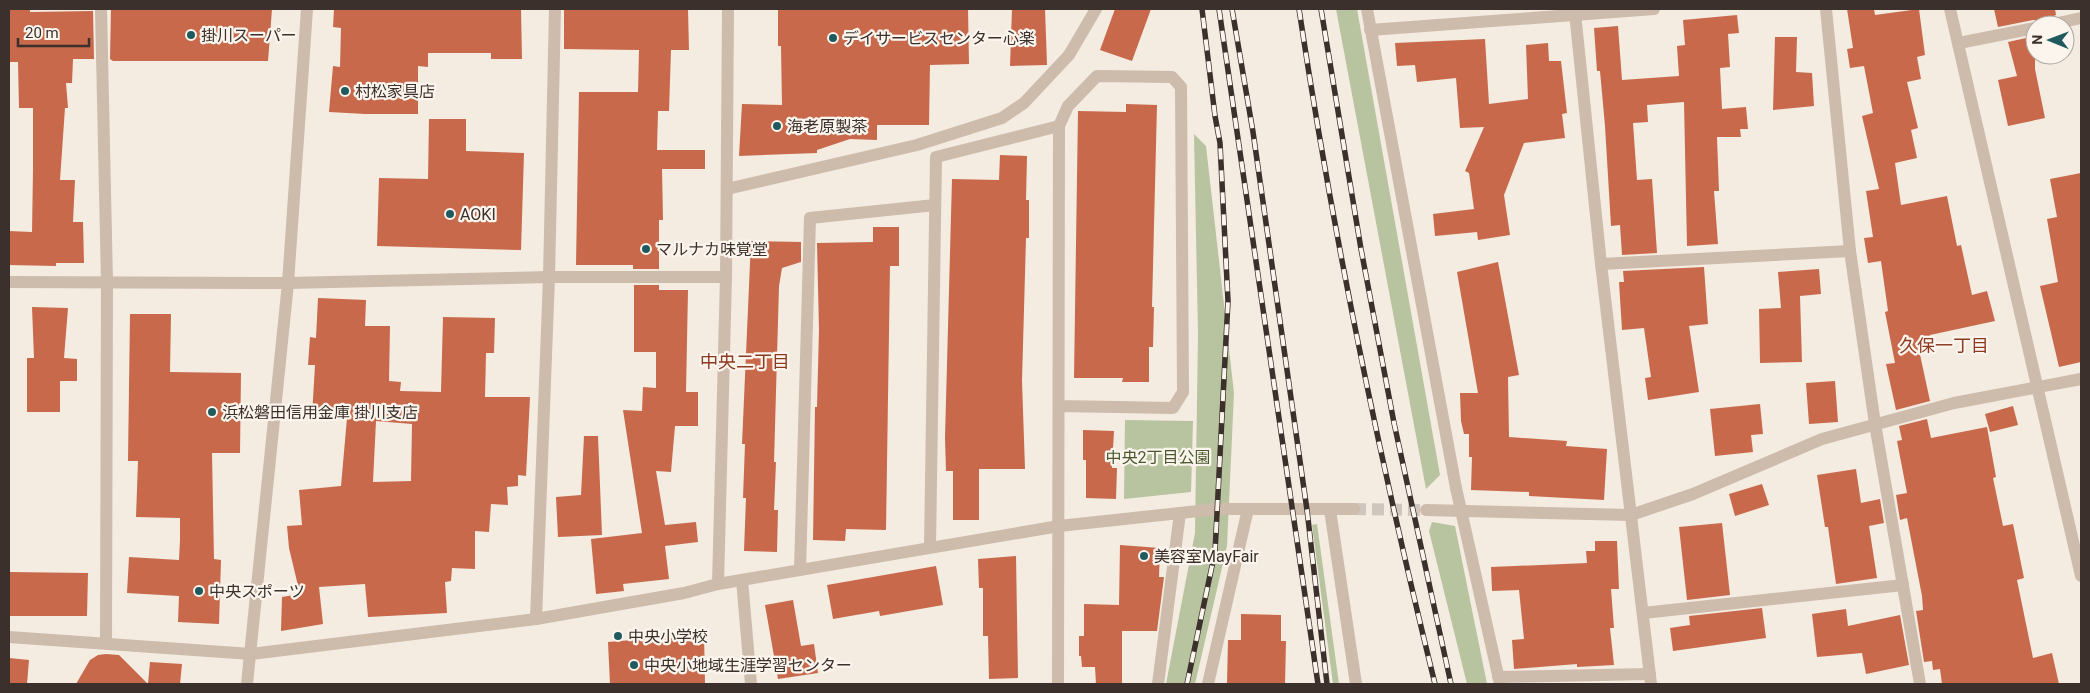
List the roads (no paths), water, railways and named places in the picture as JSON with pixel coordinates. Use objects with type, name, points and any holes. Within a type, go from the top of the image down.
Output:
[{"type":"street","points":[[101,9],[107,282],[106,643]]},
{"type":"street","points":[[247,684],[288,283],[307,9]]},
{"type":"street","points":[[536,619],[549,277],[556,9]]},
{"type":"street","points":[[718,584],[726,276],[728,9]]},
{"type":"street","points":[[727,190],[917,145],[1002,118],[1024,103],[1069,55],[1096,9]]},
{"type":"street","points":[[1367,9],[1461,510],[1499,680],[1651,679],[1601,264],[1575,13]]},
{"type":"street","points":[[1370,30],[1575,13],[1654,9]]},
{"type":"street","points":[[1826,9],[1850,252],[1875,424],[1920,684]]},
{"type":"street","points":[[1950,9],[2036,388],[2081,576]]},
{"type":"street","points":[[1958,43],[2025,30]]},
{"type":"street","points":[[1058,684],[1059,126],[1068,106],[1097,76],[1172,77],[1181,87],[1183,392],[1172,408],[1059,406]]},
{"type":"street","points":[[930,547],[936,157],[1059,126]]},
{"type":"street","points":[[800,570],[810,218],[935,205]]},
{"type":"street","points":[[1601,264],[1850,252]]},
{"type":"street","points":[[9,282],[288,283],[549,277],[726,276]]},
{"type":"street","points":[[1426,510],[1631,516],[1693,494],[1822,439],[1954,403],[2081,379]]},
{"type":"street","points":[[9,637],[251,654],[536,619],[684,593],[718,584],[1059,526],[1180,513],[1248,509],[1354,509]]},
{"type":"street","points":[[1208,684],[1248,509]]},
{"type":"street","points":[[1330,510],[1356,684]]},
{"type":"street","points":[[1158,684],[1180,513]]},
{"type":"street","points":[[742,580],[751,684]]},
{"type":"street","points":[[1643,613],[1902,585]]},
{"type":"tunnel","points":[[1354,509],[1426,510]]},
{"type":"railway","points":[[1187,684],[1215,552],[1228,301],[1220,143],[1202,9]]},
{"type":"railway","points":[[1219,9],[1318,684]]},
{"type":"railway","points":[[1232,9],[1253,132],[1307,510],[1327,684]]},
{"type":"railway","points":[[1299,9],[1342,264],[1395,516],[1435,684]]},
{"type":"railway","points":[[1321,9],[1361,249],[1394,423],[1451,684]]},
{"type":"place","name":"掛川スーパー","points":[[191,35]]},
{"type":"place","name":"デイサービスセンター心楽","points":[[833,38]]},
{"type":"place","name":"村松家具店","points":[[345,91]]},
{"type":"place","name":"海老原製茶","points":[[777,126]]},
{"type":"place","name":"AOKI","points":[[450,214]]},
{"type":"place","name":"マルナカ味覚堂","points":[[646,249]]},
{"type":"place","name":"浜松磐田信用金庫 掛川支店","points":[[212,412]]},
{"type":"place","name":"美容室MayFair","points":[[1144,556]]},
{"type":"place","name":"中央スポーツ","points":[[199,591]]},
{"type":"place","name":"中央小学校","points":[[618,636]]},
{"type":"place","name":"中央小地域生涯学習センター","points":[[634,665]]},
{"type":"district","name":"久保一丁目","points":[[1944,345]]},
{"type":"district","name":"中央二丁目","points":[[745,361]]},
{"type":"park label","name":"中央2丁目公園","points":[[1158,457]]}]
